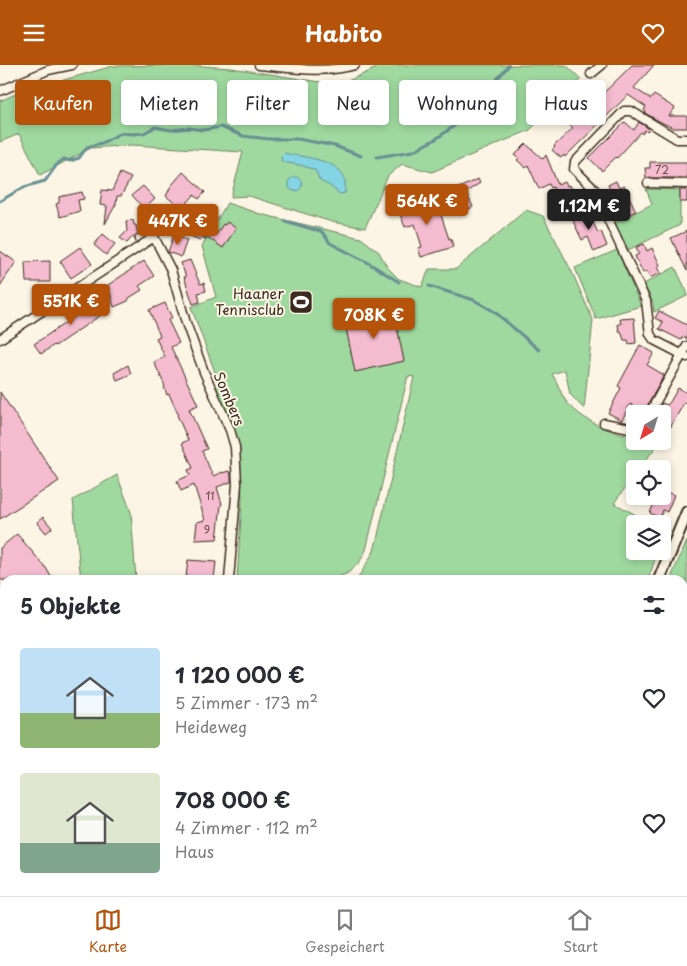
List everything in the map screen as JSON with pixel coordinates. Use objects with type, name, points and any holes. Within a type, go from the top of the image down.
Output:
[{"type":"main road","points":[[661,575],[687,512]]},
{"type":"street","points":[[0,91],[48,70],[72,65]]},
{"type":"street","points":[[259,65],[318,69],[344,68],[355,65]]},
{"type":"street","points":[[592,73],[602,65]]},
{"type":"street","points":[[685,356],[654,340],[650,334],[646,301],[594,189],[574,169],[575,162],[624,111],[631,111],[676,139],[687,139]]},
{"type":"street","points":[[648,183],[687,184]]},
{"type":"street","name":"Sombers","points":[[0,339],[154,237],[171,270],[186,323],[204,372],[230,430],[235,447],[237,484],[229,575]]},
{"type":"street","points":[[655,405],[685,356],[687,346]]},
{"type":"street","points":[[604,423],[626,427]]},
{"type":"green space","points":[[186,65],[231,68],[307,80],[227,80],[227,125],[308,125],[308,80],[318,82],[318,125],[389,125],[389,80],[350,80],[383,65],[566,65],[581,79],[526,80],[526,125],[535,125],[530,130],[432,172],[402,164],[388,176],[365,228],[332,222],[249,196],[231,197],[243,152],[132,145],[91,148],[40,175],[19,134],[0,142],[0,101],[15,94],[15,125],[111,125],[111,80],[64,80],[113,66]]},
{"type":"green space","points":[[646,189],[680,190],[680,225],[628,250],[615,223],[652,204]]},
{"type":"green space","points":[[227,203],[260,214],[361,238],[379,252],[387,267],[399,279],[422,287],[429,269],[456,269],[526,210],[543,216],[571,270],[593,320],[584,409],[570,394],[565,370],[552,374],[566,401],[579,414],[607,429],[626,434],[626,450],[653,450],[646,460],[626,460],[626,487],[614,503],[636,515],[626,515],[626,560],[655,560],[650,575],[360,575],[374,551],[414,377],[408,376],[366,550],[359,563],[343,575],[237,575],[242,500],[240,448],[216,386],[219,383],[191,307],[216,297],[202,246]]},
{"type":"green space","points":[[617,250],[641,306],[596,319],[575,268]]},
{"type":"green space","points":[[675,267],[687,292],[687,296],[654,312],[653,303],[644,284]]},
{"type":"green space","points":[[117,475],[131,512],[136,575],[80,575],[73,500]]},
{"type":"green space","points":[[687,541],[687,575],[672,575]]},
{"type":"water","points":[[284,153],[318,160],[334,166],[344,177],[345,193],[340,194],[320,181],[315,170],[282,162],[281,156]]},
{"type":"water","points":[[292,177],[298,177],[302,184],[298,191],[292,191],[288,187],[288,181]]},
{"type":"building","points":[[632,65],[654,65],[634,88],[651,99],[654,95],[675,108],[669,116],[687,116],[687,128],[673,128],[655,119],[645,113],[646,107],[628,95],[606,117],[606,91]]},
{"type":"building","points":[[625,122],[634,130],[639,122],[649,129],[647,132],[645,130],[642,134],[641,132],[602,171],[589,158]]},
{"type":"building","points":[[598,125],[565,157],[564,155],[561,158],[552,150],[573,128],[570,126]]},
{"type":"building","points":[[526,144],[543,159],[546,155],[558,185],[565,182],[567,186],[569,185],[572,188],[576,198],[561,203],[553,187],[551,188],[549,184],[539,189],[528,165],[526,168],[517,160],[519,158],[515,155]]},
{"type":"building","points":[[650,162],[687,162],[687,178],[646,178],[645,168],[650,168]]},
{"type":"building","points":[[183,172],[205,192],[199,199],[194,195],[182,209],[166,196],[171,186]]},
{"type":"building","points":[[120,173],[131,178],[121,196],[117,196],[116,204],[105,224],[107,206],[100,205],[102,190],[112,191]]},
{"type":"building","points":[[478,179],[480,183],[466,192],[473,207],[463,212],[452,191]]},
{"type":"building","points":[[616,181],[619,188],[624,186],[636,211],[629,214],[625,206],[615,211],[607,194],[611,192],[608,185]]},
{"type":"building","points":[[143,186],[155,199],[144,209],[132,195]]},
{"type":"building","points":[[680,190],[687,190],[687,202],[680,202]]},
{"type":"building","points":[[82,192],[84,199],[78,200],[80,211],[60,217],[56,204],[59,203],[59,197]]},
{"type":"building","points":[[435,197],[453,247],[421,257],[418,248],[422,247],[415,224],[405,227],[398,209]]},
{"type":"building","points":[[587,209],[598,233],[601,231],[607,246],[594,252],[588,237],[582,240],[573,221],[576,220],[574,216]]},
{"type":"building","points":[[133,220],[138,235],[135,235],[136,242],[133,236],[127,243],[120,238],[127,231],[126,221]]},
{"type":"building","points":[[227,222],[236,228],[223,248],[206,236],[205,239],[201,237],[200,240],[188,235],[192,226],[216,235],[223,224],[225,225]]},
{"type":"building","points":[[687,231],[687,271],[671,238]]},
{"type":"building","points":[[103,234],[115,244],[106,255],[94,245]]},
{"type":"building","points":[[174,235],[187,240],[181,257],[168,252]]},
{"type":"building","points":[[644,244],[647,251],[652,248],[660,265],[658,267],[661,273],[650,278],[647,271],[643,273],[635,256],[639,254],[636,247]]},
{"type":"building","points":[[80,247],[92,264],[71,278],[60,261]]},
{"type":"building","points":[[0,251],[16,262],[0,286]]},
{"type":"building","points":[[190,260],[200,284],[204,283],[206,291],[198,293],[200,302],[193,304],[181,263]]},
{"type":"building","points":[[50,261],[50,282],[26,282],[25,262]]},
{"type":"building","points":[[144,261],[154,276],[139,286],[142,290],[129,298],[128,301],[114,307],[108,285]]},
{"type":"building","points":[[98,298],[107,311],[41,354],[34,344],[89,307]]},
{"type":"building","points":[[165,303],[172,318],[168,320],[179,343],[171,347],[198,405],[189,409],[207,449],[202,451],[213,476],[229,471],[231,475],[231,482],[217,487],[222,504],[217,539],[195,540],[197,522],[205,520],[194,485],[181,491],[177,481],[190,475],[188,470],[193,468],[182,443],[188,440],[154,362],[165,357],[156,338],[160,336],[149,310]]},
{"type":"building","points":[[393,308],[404,361],[355,372],[344,318]]},
{"type":"building","points":[[659,311],[687,325],[687,339],[683,336],[681,340],[659,329],[663,322],[655,318]]},
{"type":"building","points":[[634,318],[636,343],[629,344],[628,340],[624,340],[621,331],[619,331],[618,324],[621,324],[620,319]]},
{"type":"building","points":[[640,345],[654,353],[647,365],[664,375],[648,405],[626,405],[626,412],[622,420],[608,413],[621,388],[618,386]]},
{"type":"building","points":[[128,365],[131,374],[117,380],[114,373]]},
{"type":"building","points":[[678,388],[687,393],[687,404],[684,403],[671,426],[671,405],[667,405]]},
{"type":"building","points":[[0,392],[59,481],[0,519]]},
{"type":"building","points":[[653,505],[670,505],[667,512],[663,510],[661,515],[650,513]]},
{"type":"building","points":[[43,517],[52,528],[46,533],[37,522]]},
{"type":"building","points":[[17,534],[50,575],[0,575],[0,548]]},
{"type":"building","points":[[188,560],[216,562],[214,575],[186,575]]},
{"type":"waterway","points":[[377,157],[413,151],[436,139],[469,115],[509,65]]},
{"type":"waterway","points":[[0,201],[24,187],[45,181],[58,163],[64,159],[70,161],[79,158],[87,147],[102,143],[121,133],[144,133],[155,127],[171,130],[189,128],[203,130],[221,127],[243,136],[269,139],[298,139],[335,146],[361,156]]},
{"type":"waterway","points":[[285,221],[322,232],[330,243],[367,262],[399,282]]},
{"type":"waterway","points":[[429,286],[474,300],[495,312],[539,350]]},
{"type":"place","name":"Haaner Tennisclub","points":[[301,302]]}]
